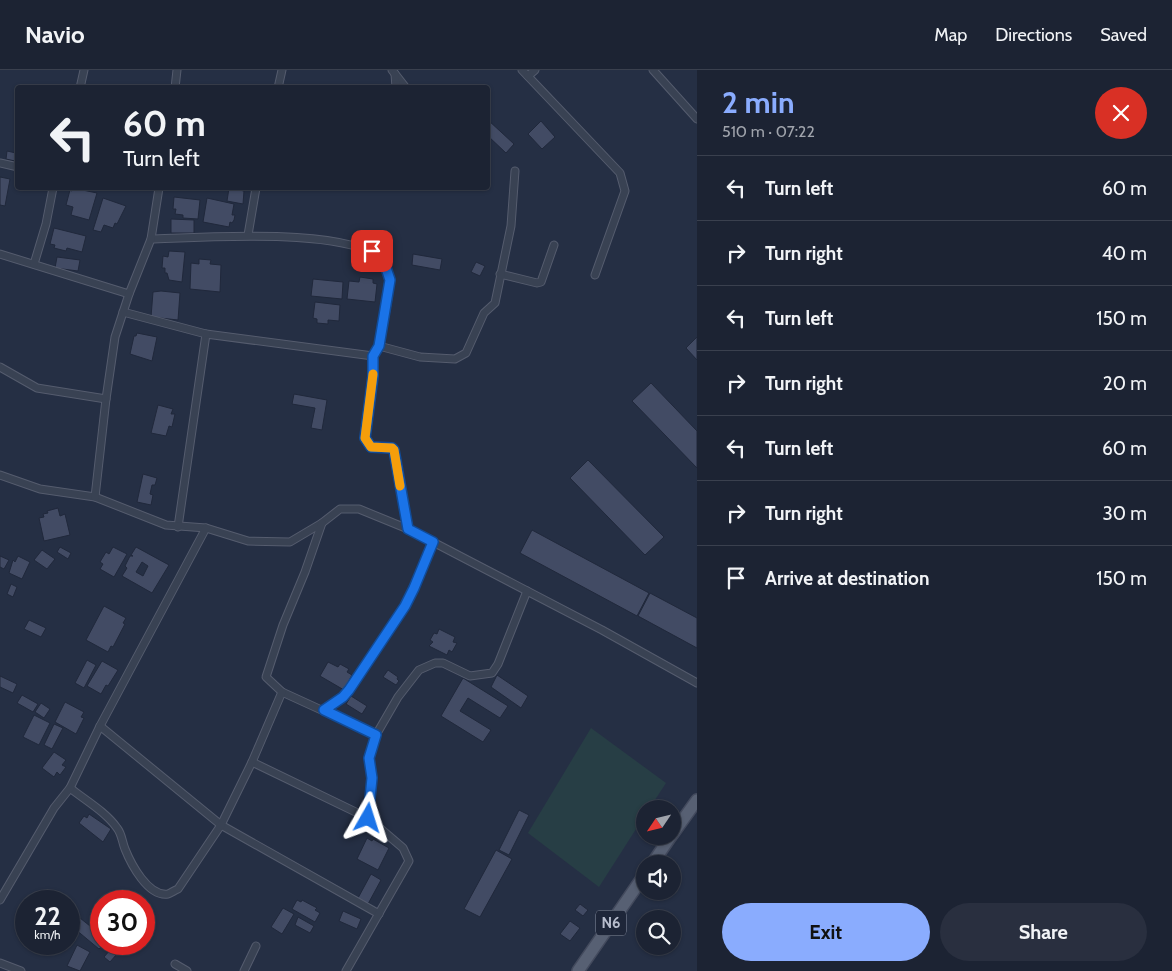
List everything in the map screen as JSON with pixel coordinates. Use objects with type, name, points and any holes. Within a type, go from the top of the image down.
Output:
[{"type":"main road","points":[[681,822],[697,800]]},
{"type":"main road","name":"N6","points":[[578,971],[636,887]]},
{"type":"street","points":[[81,85],[84,70]]},
{"type":"street","points":[[175,85],[177,70]]},
{"type":"street","points":[[279,85],[282,70]]},
{"type":"street","points":[[522,70],[620,173],[624,182],[625,190],[595,275]]},
{"type":"street","points":[[528,76],[535,70]]},
{"type":"street","points":[[653,70],[697,119]]},
{"type":"street","points":[[394,72],[396,85]]},
{"type":"street","points":[[394,72],[404,85]]},
{"type":"street","points":[[0,163],[15,166]]},
{"type":"street","points":[[379,346],[420,357],[455,359],[460,358],[466,353],[484,313],[495,303],[511,226],[515,171]]},
{"type":"street","points":[[34,264],[46,224],[53,190]]},
{"type":"street","points":[[95,497],[115,337],[129,294],[151,239],[159,190]]},
{"type":"street","points":[[248,235],[256,190]]},
{"type":"street","points":[[151,239],[248,235],[336,241],[372,251],[380,257],[386,267],[390,280],[379,346],[373,356],[373,376],[365,438],[371,447],[392,448],[394,450],[408,529]]},
{"type":"street","points":[[500,274],[537,283],[541,282],[554,245]]},
{"type":"street","points":[[0,254],[129,294]]},
{"type":"street","points":[[123,312],[206,334],[373,356]]},
{"type":"street","points":[[178,527],[206,334]]},
{"type":"street","points":[[0,367],[37,388],[106,399]]},
{"type":"street","points":[[0,475],[40,489],[95,497],[166,525],[206,528],[248,540],[290,542],[322,523],[333,513],[347,508],[359,509],[408,529],[602,630],[697,683]]},
{"type":"street","points":[[322,523],[266,675],[268,680],[282,692],[376,735]]},
{"type":"street","points":[[0,900],[54,808],[70,788],[100,726],[206,528]]},
{"type":"street","points":[[324,710],[343,697],[349,690],[405,606],[433,542]]},
{"type":"street","points":[[368,818],[372,778],[369,758],[376,735],[398,697],[420,670],[428,665],[443,663],[470,676],[492,673],[498,664],[527,591]]},
{"type":"street","points":[[70,788],[111,820],[120,834],[124,849],[140,878],[159,893],[168,894],[178,889],[221,824],[252,762],[282,692]]},
{"type":"street","points":[[100,726],[221,824],[379,914]]},
{"type":"street","points":[[252,762],[368,818],[403,848],[409,861],[346,971]]},
{"type":"street","points":[[244,971],[256,946]]},
{"type":"street","points":[[0,963],[21,971]]},
{"type":"street","points":[[175,964],[187,971]]},
{"type":"shaded area","points":[[591,728],[666,783],[655,800],[636,800],[636,829],[599,887],[528,833]]},
{"type":"building","points":[[541,121],[555,137],[542,149],[528,134]]},
{"type":"building","points":[[490,122],[514,144],[506,153],[490,138]]},
{"type":"building","points":[[7,151],[15,153],[15,161],[6,159]]},
{"type":"building","points":[[0,177],[10,179],[5,206],[0,205]]},
{"type":"building","points":[[70,190],[83,190],[97,193],[89,220],[71,215],[73,207],[66,205]]},
{"type":"building","points":[[229,190],[244,191],[243,204],[227,201]]},
{"type":"building","points":[[174,197],[200,200],[198,219],[183,218],[183,215],[175,214],[176,209],[173,209]]},
{"type":"building","points":[[103,198],[126,206],[117,224],[115,223],[113,228],[104,225],[101,232],[93,230]]},
{"type":"building","points":[[207,198],[234,204],[232,215],[235,215],[234,220],[232,223],[230,222],[229,227],[203,222]]},
{"type":"building","points":[[171,219],[194,220],[194,233],[171,233]]},
{"type":"building","points":[[54,228],[86,236],[82,252],[67,248],[66,251],[54,248],[55,245],[50,244]]},
{"type":"building","points":[[169,251],[185,252],[182,282],[169,280],[167,273],[165,273],[165,268],[162,268],[163,256],[168,257]]},
{"type":"building","points":[[413,254],[442,259],[440,270],[412,265]]},
{"type":"building","points":[[57,257],[80,260],[78,271],[55,268]]},
{"type":"building","points":[[199,259],[211,260],[210,264],[221,265],[220,292],[190,289],[191,263],[199,264]]},
{"type":"building","points":[[476,262],[485,266],[480,276],[471,272]]},
{"type":"building","points":[[360,277],[373,279],[373,283],[377,284],[375,302],[347,299],[349,281],[359,282]]},
{"type":"building","points":[[313,279],[343,282],[342,299],[311,296]]},
{"type":"building","points":[[153,292],[180,293],[178,320],[151,317]]},
{"type":"building","points":[[315,302],[340,305],[339,321],[328,320],[328,324],[317,323],[317,319],[313,318]]},
{"type":"building","points":[[137,333],[157,337],[152,361],[130,354],[134,336]]},
{"type":"building","points":[[697,337],[697,360],[686,348]]},
{"type":"building","points":[[651,383],[697,431],[697,468],[632,401]]},
{"type":"building","points":[[294,394],[327,400],[322,430],[311,428],[315,408],[292,404]]},
{"type":"building","points":[[158,405],[173,409],[171,414],[175,414],[172,427],[169,426],[166,436],[151,433]]},
{"type":"building","points":[[588,460],[664,537],[645,555],[570,478]]},
{"type":"building","points":[[143,474],[157,478],[155,485],[152,485],[150,494],[153,495],[151,505],[137,502]]},
{"type":"building","points":[[58,508],[60,516],[65,514],[70,535],[44,541],[39,518],[44,517],[43,514],[48,513],[47,511]]},
{"type":"building","points":[[532,530],[649,593],[637,616],[520,553]]},
{"type":"building","points":[[60,547],[71,553],[68,559],[57,552]]},
{"type":"building","points":[[113,547],[127,554],[114,577],[100,569],[103,564],[100,562],[106,552],[109,554]]},
{"type":"building","points":[[136,547],[169,565],[152,593],[122,576],[127,568],[125,566],[130,556],[133,556],[131,555]],"holes":[[[142,562],[148,566],[143,576],[136,572]]]},
{"type":"building","points":[[42,550],[55,559],[47,569],[34,560]]},
{"type":"building","points":[[0,556],[9,560],[4,569],[0,567]]},
{"type":"building","points":[[18,556],[30,562],[22,579],[9,573],[13,560],[15,562]]},
{"type":"building","points":[[11,584],[17,587],[13,597],[7,594]]},
{"type":"building","points":[[650,593],[697,618],[697,648],[638,616]]},
{"type":"building","points":[[104,606],[126,618],[123,623],[125,624],[113,647],[111,646],[108,652],[86,640]]},
{"type":"building","points":[[29,620],[46,628],[41,637],[24,629]]},
{"type":"building","points":[[439,629],[455,637],[453,642],[457,643],[452,652],[449,650],[447,655],[429,646],[433,642],[430,640],[434,633],[437,634]]},
{"type":"building","points":[[87,660],[96,665],[84,688],[75,683]]},
{"type":"building","points":[[102,661],[118,670],[101,694],[87,686]]},
{"type":"building","points":[[328,662],[338,667],[340,664],[349,669],[347,672],[352,675],[344,690],[320,676]]},
{"type":"building","points":[[388,670],[398,677],[399,681],[396,685],[383,677]]},
{"type":"building","points":[[497,675],[528,696],[521,708],[491,687]]},
{"type":"building","points":[[0,676],[17,684],[13,693],[0,687]]},
{"type":"building","points":[[463,678],[508,706],[500,718],[468,698],[460,711],[491,730],[483,742],[441,716]]},
{"type":"building","points":[[22,695],[38,704],[33,712],[17,703]]},
{"type":"building","points":[[351,696],[367,706],[362,714],[346,704]]},
{"type":"building","points":[[65,702],[84,712],[81,717],[84,718],[76,734],[55,722]]},
{"type":"building","points":[[41,703],[50,709],[44,718],[35,712]]},
{"type":"building","points":[[34,715],[50,723],[39,745],[23,737]]},
{"type":"building","points":[[54,724],[63,728],[52,749],[44,745]]},
{"type":"building","points":[[54,752],[66,760],[62,765],[66,767],[60,775],[57,772],[54,777],[42,768]]},
{"type":"building","points":[[519,810],[529,815],[509,855],[499,850]]},
{"type":"building","points":[[89,814],[111,829],[103,842],[79,823],[84,816],[87,818]]},
{"type":"building","points":[[367,838],[372,841],[373,839],[389,848],[378,870],[357,859]]},
{"type":"building","points":[[496,850],[512,859],[480,917],[464,909]]},
{"type":"building","points":[[371,874],[381,880],[368,904],[358,898]]},
{"type":"building","points":[[297,900],[301,902],[302,900],[317,908],[315,910],[320,913],[315,922],[292,909]]},
{"type":"building","points":[[580,904],[588,910],[583,916],[575,910]]},
{"type":"building","points":[[283,908],[294,914],[282,934],[271,927]]},
{"type":"building","points":[[343,911],[361,919],[357,929],[339,921]]},
{"type":"building","points":[[298,917],[314,926],[310,933],[295,925]]},
{"type":"building","points":[[80,918],[90,926],[90,942],[80,933]]},
{"type":"building","points":[[570,921],[580,928],[570,941],[560,934]]},
{"type":"building","points":[[80,947],[90,952],[80,971],[67,966],[72,955],[80,955]]},
{"type":"building","points":[[106,955],[116,955],[110,962],[104,957]]},
{"type":"slow traffic","points":[[373,374],[365,438],[371,447],[392,448],[394,450],[400,486]]},
{"type":"route","points":[[368,818],[372,778],[369,758],[376,735],[324,710],[343,697],[349,690],[405,606],[433,542],[408,529],[394,450],[392,448],[371,447],[365,438],[373,376],[373,356],[379,346],[390,280],[384,262],[372,251]]}]
